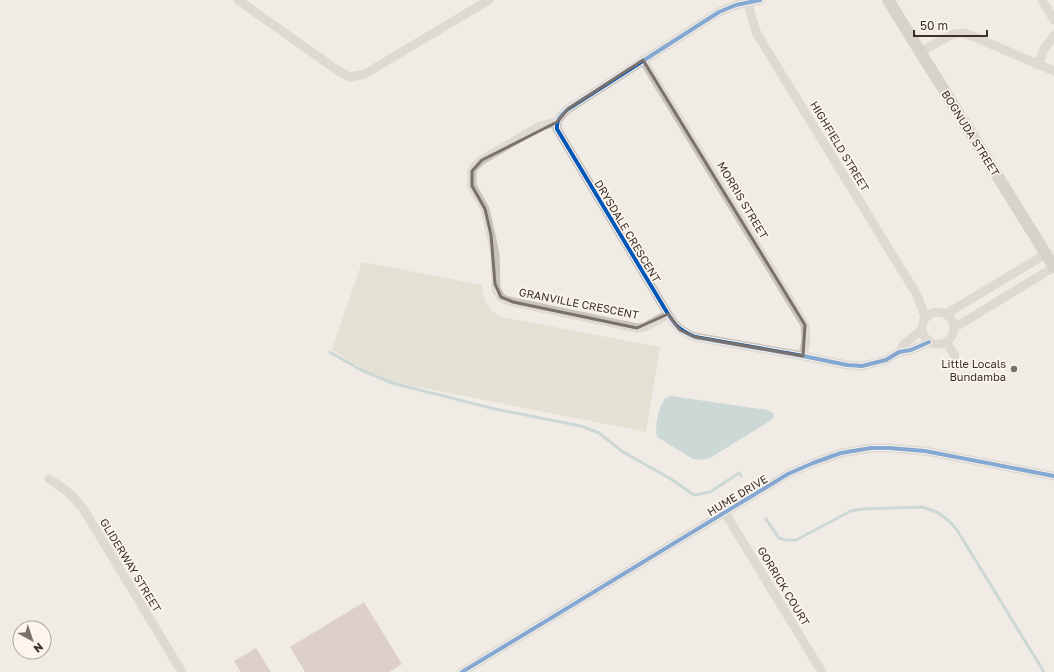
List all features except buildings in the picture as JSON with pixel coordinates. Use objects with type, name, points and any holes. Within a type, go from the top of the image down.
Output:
[{"type":"street","points":[[238,0],[349,77],[365,74],[488,0]]},
{"type":"street","points":[[557,122],[561,115],[568,109],[719,12],[736,5],[760,0]]},
{"type":"street","name":"BOGNUDA STREET","points":[[888,0],[1054,267]]},
{"type":"street","points":[[1042,0],[1054,20]]},
{"type":"street","name":"HIGHFIELD STREET","points":[[748,2],[757,34],[920,300],[921,306],[930,315]]},
{"type":"street","points":[[920,52],[952,34],[965,33],[1054,71]]},
{"type":"street","points":[[1038,65],[1044,49],[1054,35]]},
{"type":"street","name":"MORRIS STREET","points":[[643,60],[802,320],[806,334],[803,356]]},
{"type":"street","name":"DRYSDALE CRESCENT","points":[[557,122],[557,129],[561,137],[674,324],[680,330],[695,337],[847,365],[862,366],[886,360],[899,352],[911,350],[929,342]]},
{"type":"street","name":"GRANVILLE CRESCENT","points":[[557,122],[540,126],[482,160],[472,171],[472,186],[485,209],[494,245],[495,284],[498,293],[506,300],[513,302],[637,328],[645,327],[668,314]]},
{"type":"street","points":[[946,314],[1046,254]]},
{"type":"street","points":[[954,328],[1054,267]]},
{"type":"street","points":[[938,312],[946,314],[950,318],[954,328],[952,336],[946,342],[940,344],[929,342],[923,334],[922,325],[930,315],[938,312]]},
{"type":"street","name":"DRYSDALE CRESCENT","points":[[899,352],[904,344],[922,330]]},
{"type":"street","points":[[946,342],[955,356]]},
{"type":"street","name":"HUME DRIVE","points":[[462,672],[788,474],[813,462],[841,453],[871,448],[906,448],[1054,476]]},
{"type":"street","name":"GLIDERWAY STREET","points":[[49,479],[67,491],[81,506],[182,672]]},
{"type":"street","name":"GORRICK COURT","points":[[725,513],[822,672]]},
{"type":"highlighted area","points":[[643,60],[805,325],[803,356],[695,337],[680,330],[668,314],[637,328],[513,302],[501,297],[495,284],[491,235],[485,209],[472,186],[472,171],[482,160],[557,122],[568,109]]},
{"type":"green space","points":[[362,262],[482,285],[487,304],[492,311],[501,317],[660,347],[646,432],[378,379],[332,349]]},
{"type":"water","points":[[671,396],[767,410],[773,413],[774,417],[770,421],[710,458],[701,460],[693,459],[657,437],[656,427],[659,412],[665,398]]},
{"type":"waterway","points":[[330,352],[361,370],[392,383],[495,409],[581,426],[599,433],[623,452],[671,479],[694,495],[710,492],[739,473],[741,476]]},
{"type":"waterway","points":[[766,519],[779,538],[796,540],[851,511],[862,509],[922,507],[937,512],[949,521],[957,530],[1044,672]]},
{"type":"cycle path","points":[[760,0],[736,5],[719,12],[568,109],[563,113],[557,123],[557,129],[668,314],[676,325],[686,333],[695,337],[847,365],[862,366],[886,360],[899,352],[911,350],[929,342]]},
{"type":"cycle path","points":[[462,672],[788,474],[841,453],[871,448],[925,451],[1054,476]]},
{"type":"place","name":"Little Locals Bundamba","points":[[1014,369]]}]
